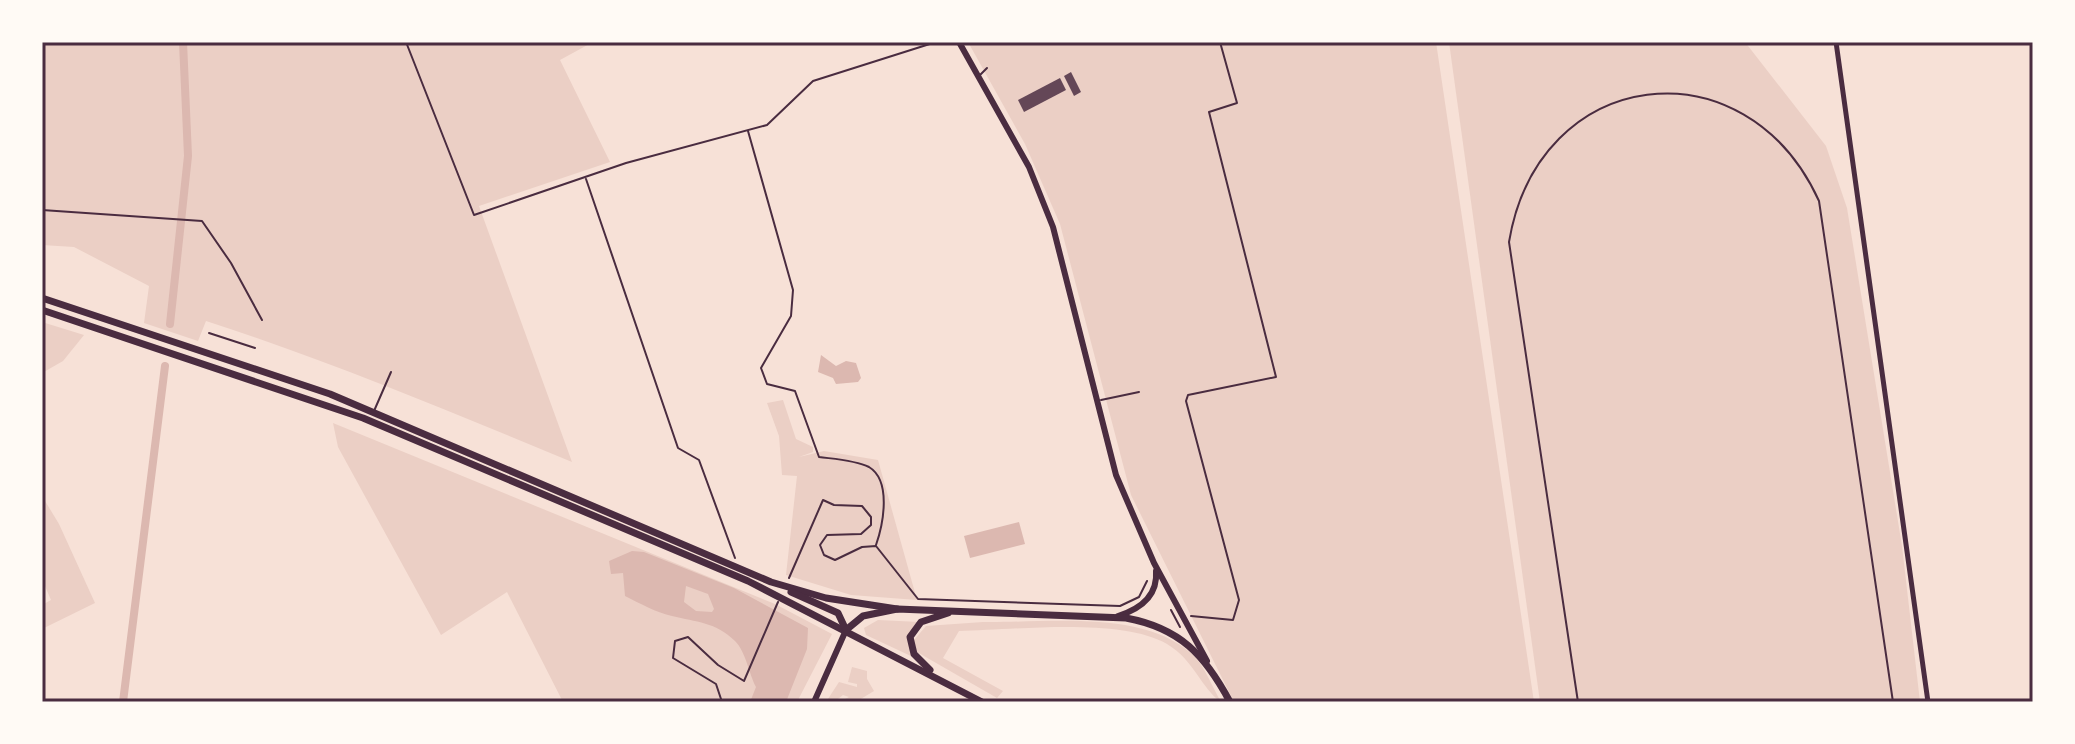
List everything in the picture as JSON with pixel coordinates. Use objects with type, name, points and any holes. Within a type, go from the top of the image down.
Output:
[{"type":"main road","points":[[42,298],[373,412],[771,582],[838,613],[846,630]]},
{"type":"main road","points":[[42,310],[363,418],[748,581],[982,702]]},
{"type":"main road","points":[[771,582],[826,598],[897,609],[1116,617],[1159,627],[1191,646],[1207,661],[1230,702]]},
{"type":"main road","points":[[846,630],[863,616],[897,609]]},
{"type":"main road","points":[[954,611],[921,622],[913,629],[909,640],[922,664],[956,687]]},
{"type":"street","points":[[959,42],[1029,167],[1053,227],[1116,475],[1154,563],[1207,661]]},
{"type":"street","points":[[1836,42],[1928,702]]},
{"type":"street","points":[[1116,617],[1134,610],[1150,597],[1156,581],[1154,563]]},
{"type":"street","points":[[814,702],[846,630]]},
{"type":"lane","points":[[979,75],[987,68]]},
{"type":"lane","points":[[209,333],[255,348]]},
{"type":"lane","points":[[373,412],[391,372]]},
{"type":"lane","points":[[1096,401],[1139,392]]},
{"type":"path","points":[[406,42],[474,215],[626,163],[767,125],[813,81],[936,42]]},
{"type":"path","points":[[1190,616],[1195,614],[1233,620],[1239,600],[1186,401],[1188,395],[1276,377],[1209,112],[1237,103],[1220,42]]},
{"type":"path","points":[[1578,702],[1509,242],[1511,227],[1525,182],[1542,156],[1563,133],[1588,115],[1617,102],[1647,95],[1678,94],[1709,99],[1739,110],[1765,126],[1788,147],[1806,172],[1819,201],[1893,702]]},
{"type":"path","points":[[748,131],[793,290],[791,316],[761,368],[767,384],[795,391],[819,457],[868,466],[876,474],[884,504],[882,528],[876,546]]},
{"type":"path","points":[[586,179],[678,448],[699,460],[739,570]]},
{"type":"path","points":[[42,210],[202,221],[208,226],[262,320]]},
{"type":"path","points":[[823,500],[834,505],[862,506],[871,517],[871,525],[861,534],[827,535],[820,545],[824,555],[835,560],[862,547],[876,546]]},
{"type":"path","points":[[876,546],[918,599],[1120,606],[1139,597],[1147,581]]},
{"type":"path","points":[[722,702],[716,684],[673,658],[675,641],[688,637],[718,665],[744,681]]},
{"type":"shaded area","points":[[42,42],[593,42],[560,60],[610,162],[479,206],[572,462],[344,370],[206,321],[198,341],[144,323],[149,286],[74,247],[42,245]]},
{"type":"shaded area","points":[[968,42],[1436,42],[1534,702],[1234,702],[1131,495],[1060,224],[1025,144]]},
{"type":"shaded area","points":[[1449,42],[1745,42],[1826,146],[1847,208],[1902,546],[1920,702],[1540,702]]},
{"type":"shaded area","points":[[42,322],[84,335],[63,361],[42,373]]},
{"type":"shaded area","points":[[821,355],[836,366],[846,361],[856,363],[861,378],[858,382],[836,384],[833,378],[818,372]]},
{"type":"shaded area","points":[[783,400],[796,439],[813,447],[813,452],[799,457],[824,451],[878,460],[917,600],[851,595],[786,575],[797,476],[782,475],[779,436],[767,403]]},
{"type":"shaded area","points":[[333,423],[775,604],[832,634],[797,702],[563,702],[507,592],[441,635],[338,447]]},
{"type":"shaded area","points":[[42,496],[59,524],[95,603],[42,629],[42,605],[51,600],[42,579]]},
{"type":"shaded area","points":[[1019,522],[1025,544],[970,558],[964,536]]},
{"type":"shaded area","points":[[632,551],[644,552],[734,588],[808,628],[807,649],[786,702],[750,702],[756,687],[735,641],[713,626],[660,613],[625,596],[623,573],[611,574],[609,561]],"holes":[[[686,586],[708,594],[714,609],[712,612],[696,611],[684,602]]]},
{"type":"shaded area","points":[[878,620],[920,622],[908,641],[913,657],[866,635],[864,628]]},
{"type":"shaded area","points":[[983,622],[1093,622],[1147,630],[1171,640],[1192,654],[1221,702],[1191,666],[1167,644],[1123,630],[1067,627],[959,631],[943,658],[1003,691],[997,698],[917,652],[914,640],[926,626]]},
{"type":"shaded area","points":[[852,667],[867,671],[867,679],[874,691],[859,700],[861,702],[839,702],[849,697],[843,695],[834,702],[826,702],[839,682],[857,687],[857,684],[848,682]]},
{"type":"building","points":[[1071,72],[1081,92],[1074,96],[1064,76]]},
{"type":"building","points":[[1060,78],[1066,90],[1024,112],[1018,100]]},
{"type":"waterway","points":[[170,324],[188,156],[183,42]]},
{"type":"waterway","points":[[123,702],[165,366]]}]
